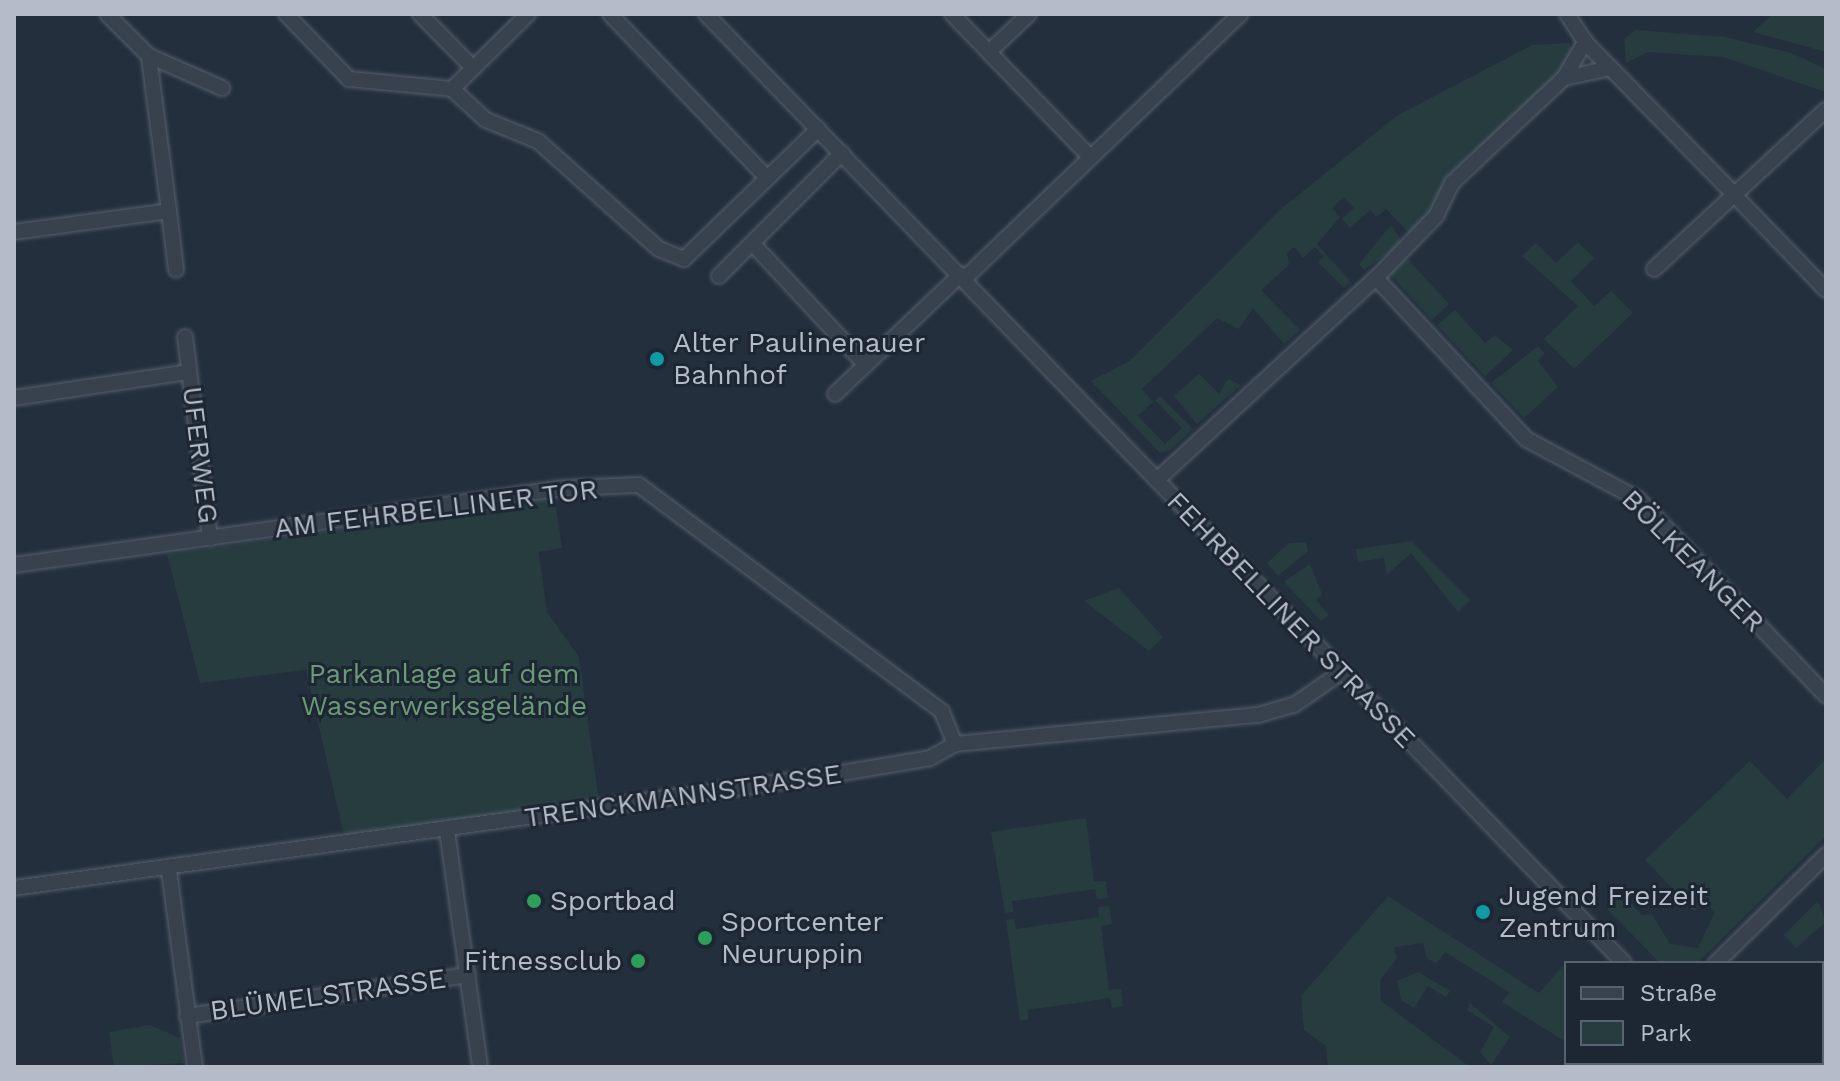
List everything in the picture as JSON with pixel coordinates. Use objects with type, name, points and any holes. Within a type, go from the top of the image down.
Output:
[{"type":"street","points":[[107,14],[149,56],[222,88]]},
{"type":"street","points":[[286,14],[349,79],[452,89],[486,120],[538,141],[659,249],[684,259],[818,129]]},
{"type":"street","points":[[420,14],[473,68]]},
{"type":"street","points":[[452,89],[528,14]]},
{"type":"street","points":[[610,14],[767,178]]},
{"type":"street","name":"FEHRBELLINER STRASSE","points":[[706,14],[1158,479],[1339,674],[1622,961]]},
{"type":"street","points":[[952,14],[1090,157]]},
{"type":"street","points":[[989,52],[1029,14]]},
{"type":"street","points":[[835,394],[1240,14]]},
{"type":"street","points":[[1567,14],[1585,42],[1738,194],[1826,290]]},
{"type":"street","points":[[1158,479],[1376,278],[1436,216],[1452,183],[1564,78],[1585,42]]},
{"type":"street","points":[[149,56],[176,270]]},
{"type":"street","points":[[1564,78],[1611,68]]},
{"type":"street","points":[[1654,269],[1826,110]]},
{"type":"street","points":[[719,276],[842,153]]},
{"type":"street","points":[[14,232],[169,211]]},
{"type":"street","points":[[752,243],[865,364]]},
{"type":"street","name":"BÖLKEANGER","points":[[1376,278],[1526,439],[1638,499],[1826,696]]},
{"type":"street","name":"UFERWEG","points":[[185,337],[210,538]]},
{"type":"street","name":"UFERWEG","points":[[14,398],[189,372]]},
{"type":"street","name":"AM FEHRBELLINER TOR","points":[[14,565],[565,488],[639,485],[942,712],[955,744]]},
{"type":"street","name":"TRENCKMANNSTRASSE","points":[[14,888],[447,831],[930,758],[955,744],[1258,715],[1294,705],[1339,674]]},
{"type":"street","points":[[447,831],[480,1067]]},
{"type":"street","points":[[1718,961],[1826,855]]},
{"type":"street","points":[[169,870],[195,1067]]},
{"type":"street","name":"BLÜMELSTRASSE","points":[[187,1016],[468,975]]},
{"type":"green space","points":[[1773,14],[1826,14],[1826,52],[1753,32]]},
{"type":"green space","points":[[1636,30],[1725,37],[1791,53],[1826,69],[1826,92],[1723,57],[1648,52],[1626,63],[1624,39]]},
{"type":"green space","points":[[1569,43],[1573,52],[1561,78],[1411,235],[1386,209],[1377,217],[1370,210],[1350,228],[1342,219],[1354,208],[1344,197],[1332,208],[1340,217],[1317,244],[1351,282],[1344,288],[1318,262],[1324,257],[1315,247],[1303,258],[1294,247],[1287,253],[1289,265],[1261,290],[1300,330],[1284,344],[1253,308],[1239,329],[1217,318],[1142,389],[1153,402],[1138,416],[1165,444],[1182,428],[1155,400],[1160,396],[1193,429],[1170,450],[1160,453],[1091,381],[1130,361],[1282,208],[1398,115],[1532,45]]},
{"type":"green space","points":[[1391,225],[1403,243],[1364,270],[1359,264]]},
{"type":"green space","points":[[1578,242],[1594,258],[1571,281],[1594,306],[1611,291],[1633,313],[1574,369],[1544,339],[1578,306],[1522,256],[1536,243],[1556,263]]},
{"type":"green space","points":[[1403,254],[1449,304],[1432,320],[1386,270]]},
{"type":"green space","points":[[1455,310],[1485,343],[1495,335],[1513,350],[1485,376],[1437,325]]},
{"type":"green space","points":[[1538,346],[1545,353],[1538,361],[1558,387],[1524,418],[1491,383]]},
{"type":"green space","points":[[1199,374],[1219,394],[1228,379],[1241,385],[1197,424],[1174,396]]},
{"type":"green space","name":"Parkanlage auf dem Wasserwerksgelände","points":[[555,499],[562,548],[539,552],[547,612],[579,657],[599,802],[345,840],[306,670],[200,683],[167,554]]},
{"type":"green space","points":[[1411,541],[1470,600],[1458,612],[1411,553],[1387,575],[1384,558],[1358,562],[1356,549]]},
{"type":"green space","points":[[1306,542],[1308,551],[1278,576],[1267,563],[1289,543]]},
{"type":"green space","points":[[1310,564],[1322,594],[1316,600],[1329,615],[1321,621],[1284,582]]},
{"type":"green space","points":[[1119,588],[1163,637],[1149,651],[1084,601]]},
{"type":"green space","points":[[1826,759],[1826,836],[1699,961],[1658,961],[1607,909],[1622,894],[1642,915],[1652,914],[1670,944],[1698,948],[1715,912],[1705,901],[1694,911],[1645,860],[1750,761],[1787,799]]},
{"type":"green space","points":[[1086,818],[1094,882],[1106,881],[1108,898],[1097,899],[1095,889],[1012,901],[1013,912],[1005,913],[991,832]]},
{"type":"green space","points":[[1388,896],[1539,993],[1564,965],[1564,1041],[1502,1002],[1509,992],[1445,952],[1437,963],[1427,959],[1423,943],[1394,947],[1397,958],[1380,980],[1381,1001],[1470,1067],[1328,1067],[1326,1046],[1304,1030],[1301,996]]},
{"type":"green space","points":[[1818,901],[1826,922],[1796,948],[1784,935]]},
{"type":"green space","points":[[1109,906],[1112,924],[1101,926],[1109,990],[1121,989],[1123,1006],[1112,1008],[1110,998],[1028,1010],[1028,1019],[1020,1021],[1006,920],[1014,919],[1016,929],[1099,917],[1098,907]]},
{"type":"green space","points":[[1418,972],[1450,991],[1446,997],[1428,986],[1414,1008],[1401,1000],[1397,981]]},
{"type":"green space","points":[[1470,1003],[1510,1037],[1491,1065],[1480,1052],[1494,1027],[1467,1010]]},
{"type":"green space","points":[[150,1025],[180,1038],[184,1063],[114,1067],[109,1032]]},
{"type":"place","name":"Alter Paulinenauer Bahnhof","points":[[657,359]]},
{"type":"place","name":"Sportbad","points":[[534,901]]},
{"type":"place","name":"Jugend Freizeit Zentrum","points":[[1483,912]]},
{"type":"place","name":"Sportcenter Neuruppin","points":[[705,938]]},
{"type":"place","name":"Fitnessclub","points":[[638,961]]}]
